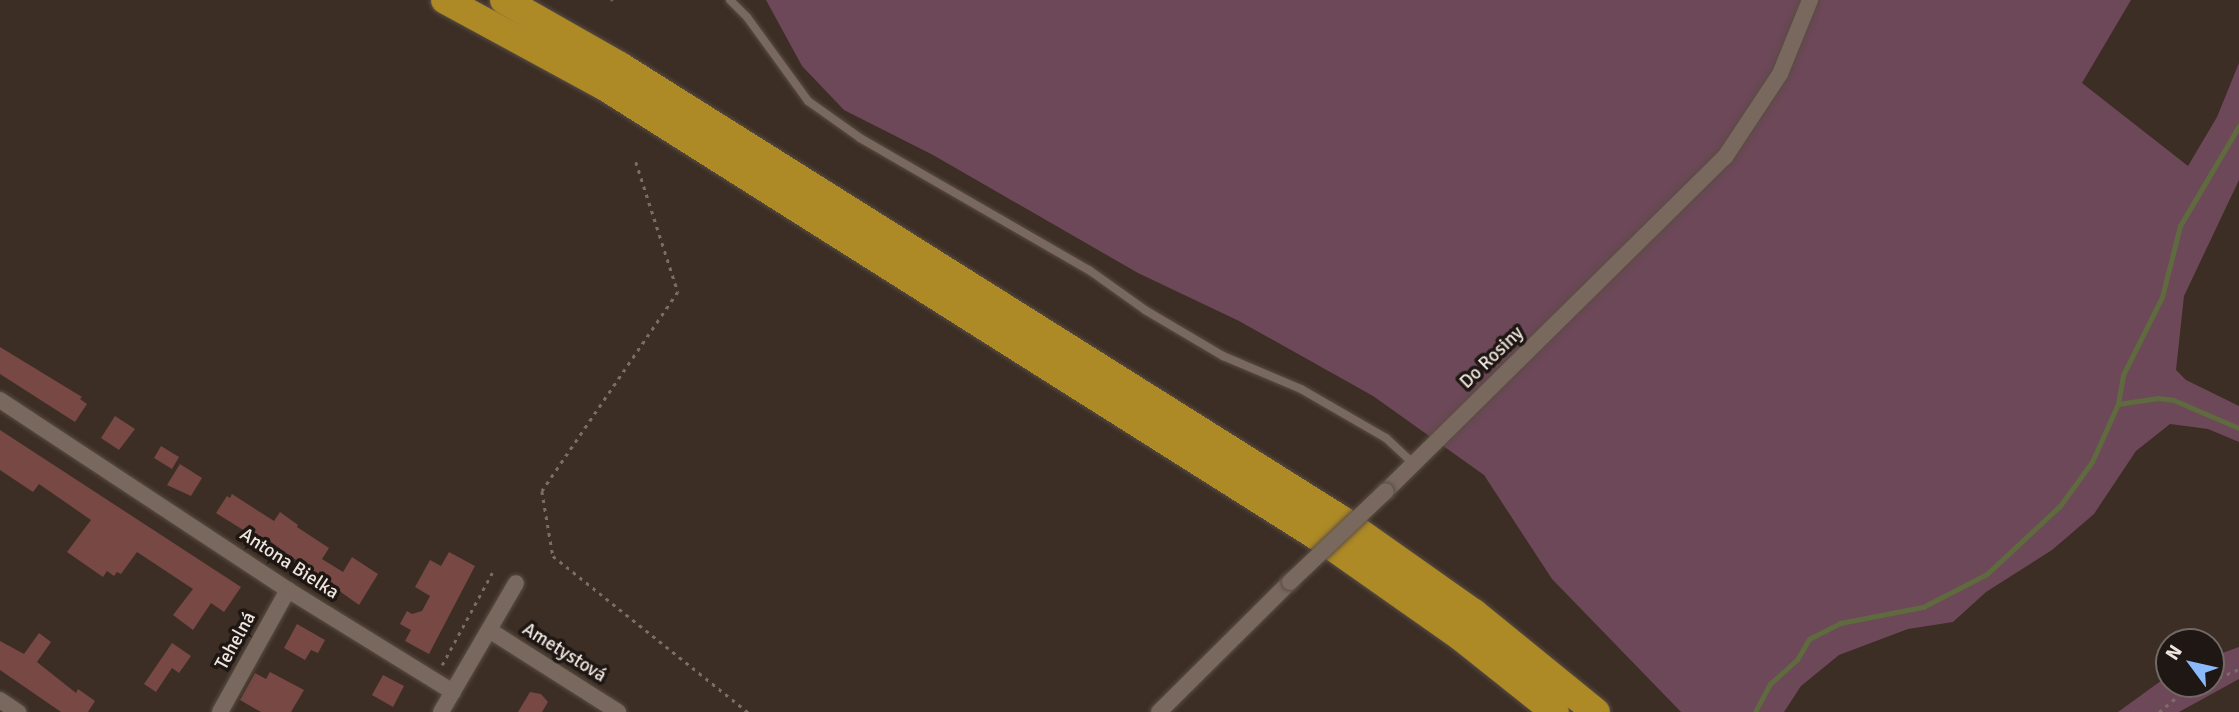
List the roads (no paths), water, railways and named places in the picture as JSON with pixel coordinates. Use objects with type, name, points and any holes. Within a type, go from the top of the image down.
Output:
[{"type":"highway","points":[[445,0],[607,88],[1326,542],[1461,637],[1555,712]]},
{"type":"highway","points":[[504,0],[620,66],[1342,520],[1474,613],[1596,712]]},
{"type":"street","name":"Do Rosiny","points":[[1158,712],[1725,157],[1780,74],[1810,0]]},
{"type":"street","name":"Antona Bielka","points":[[0,400],[288,590],[453,692]]},
{"type":"street","points":[[441,712],[516,583]]},
{"type":"street","name":"Tehelná","points":[[220,712],[288,590]]},
{"type":"street","name":"Ametystová","points":[[489,631],[618,712]]},
{"type":"street","points":[[0,700],[18,712]]},
{"type":"lane","points":[[730,0],[747,17],[808,101],[860,138],[1089,270],[1144,310],[1223,356],[1301,389],[1386,438],[1414,464]]},
{"type":"waterway","points":[[1755,712],[1770,684],[1797,660],[1809,639],[1840,623],[1923,607],[1987,574],[2060,506],[2092,462],[2118,404],[2123,375],[2162,297],[2180,226],[2239,126]]},
{"type":"waterway","points":[[2118,404],[2158,398],[2174,400],[2239,428]]}]
